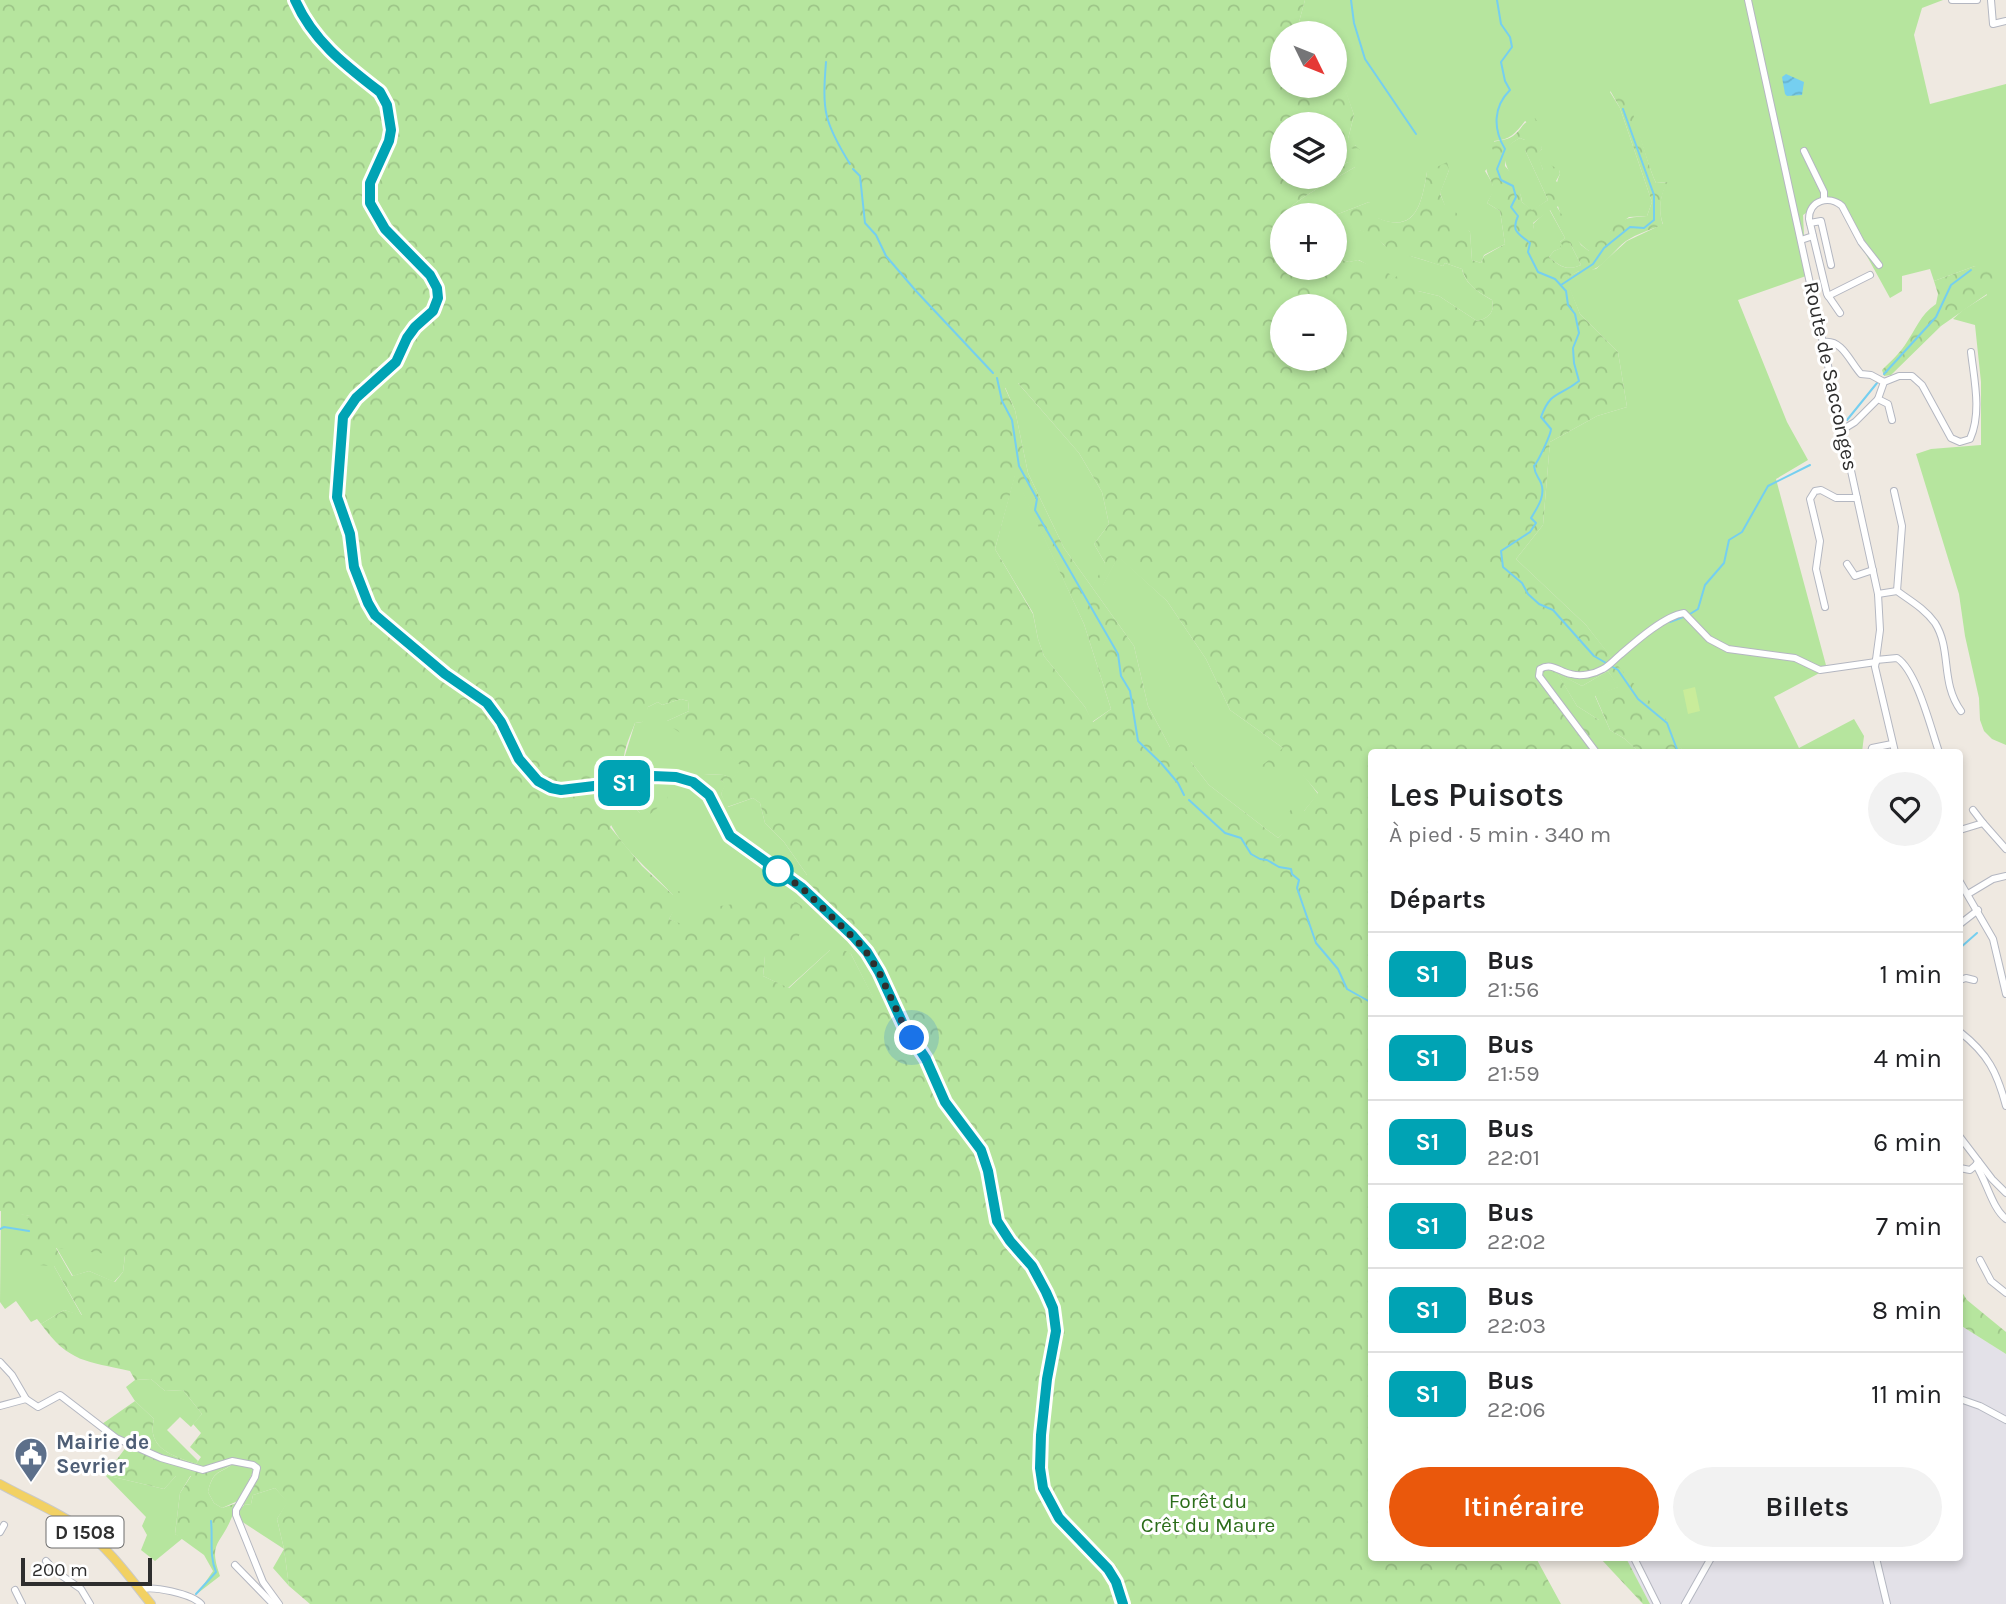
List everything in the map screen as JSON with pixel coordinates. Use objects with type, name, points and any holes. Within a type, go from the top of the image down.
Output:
[{"type":"main road","points":[[295,0],[306,23],[325,47],[385,98],[390,116],[390,135],[370,183],[370,203],[385,229],[425,268],[437,288],[438,301],[435,309],[411,332],[396,362],[356,398],[343,417],[342,452],[336,489],[350,534],[354,567],[368,603],[379,619],[445,674],[487,703],[501,722],[519,759],[538,781],[551,788],[567,789],[653,776],[676,777],[693,782],[709,795],[730,836],[801,887],[867,952],[903,1024],[926,1059],[945,1102],[981,1150],[988,1171],[997,1221],[1032,1266],[1053,1308],[1056,1331],[1041,1435],[1040,1468],[1043,1488],[1059,1518],[1108,1569],[1116,1582],[1123,1604]]},
{"type":"main road","name":"D 1508","points":[[0,1484],[74,1523],[88,1534],[111,1556],[151,1604]]},
{"type":"street","name":"Route de Sacconges","points":[[1748,0],[1878,594],[1880,630],[1876,661],[1894,749]]},
{"type":"street","points":[[1952,0],[1978,0]]},
{"type":"street","points":[[1990,0],[1993,24],[2006,21]]},
{"type":"street","points":[[1804,151],[1824,192],[1824,200]]},
{"type":"street","points":[[1840,313],[1828,296],[1810,223],[1811,209],[1828,199],[1842,206],[1861,242],[1879,265]]},
{"type":"street","points":[[1810,223],[1821,221],[1831,265]]},
{"type":"street","points":[[1804,239],[1813,236]]},
{"type":"street","points":[[1828,296],[1870,275]]},
{"type":"street","points":[[1824,342],[1838,344],[1861,374],[1871,375],[1884,382]]},
{"type":"street","points":[[1842,430],[1858,419],[1878,399],[1884,382],[1899,376],[1912,376],[1922,385],[1951,438],[1960,442],[1970,439],[1975,429],[1976,389],[1971,352]]},
{"type":"street","points":[[1878,399],[1888,404],[1892,419]]},
{"type":"street","points":[[1825,607],[1816,569],[1820,541],[1810,499],[1815,491],[1821,490],[1836,498],[1857,498]]},
{"type":"street","points":[[1894,491],[1902,527],[1897,591]]},
{"type":"street","points":[[1847,564],[1855,576],[1873,570]]},
{"type":"street","points":[[1878,594],[1897,591],[1926,612],[1937,626],[1943,644],[1949,687],[1961,711]]},
{"type":"street","points":[[1594,749],[1556,701],[1539,673],[1540,668],[1546,666],[1572,675],[1584,675],[1608,666],[1670,618],[1684,613],[1709,639],[1728,649],[1795,658],[1820,670],[1897,658],[1904,664],[1920,693],[1938,749]]},
{"type":"street","points":[[1872,749],[1873,738]]},
{"type":"street","points":[[1875,749],[1892,744]]},
{"type":"street","points":[[1973,810],[2006,849]]},
{"type":"street","points":[[1963,829],[1983,823]]},
{"type":"street","points":[[1968,894],[1993,879],[2006,876]]},
{"type":"street","points":[[1963,886],[1993,939],[2006,992]]},
{"type":"street","points":[[1963,922],[1978,910]]},
{"type":"street","points":[[1963,979],[1974,980]]},
{"type":"street","points":[[1963,1034],[1991,1063],[2000,1081],[2006,1106]]},
{"type":"street","points":[[1963,1142],[1977,1163],[1996,1210],[2006,1219]]},
{"type":"street","points":[[1963,1169],[1970,1170],[1977,1163]]},
{"type":"street","points":[[1977,1163],[2006,1193]]},
{"type":"street","points":[[1980,1260],[1991,1281],[2006,1293]]},
{"type":"street","points":[[0,1362],[12,1375],[26,1399],[38,1407],[55,1397],[64,1396],[116,1438],[161,1458],[203,1470],[232,1461],[257,1468],[236,1515],[263,1582],[279,1604]]},
{"type":"street","points":[[0,1406],[26,1399]]},
{"type":"street","points":[[1963,1400],[2006,1420]]},
{"type":"street","points":[[0,1532],[5,1525]]},
{"type":"street","points":[[46,1560],[55,1571],[81,1589],[90,1604]]},
{"type":"street","points":[[1636,1561],[1657,1602]]},
{"type":"street","points":[[1686,1604],[1709,1561]]},
{"type":"street","points":[[1877,1561],[1887,1604]]},
{"type":"street","points":[[235,1565],[273,1604]]},
{"type":"street","points":[[140,1590],[147,1588],[189,1596],[201,1604]]},
{"type":"street","points":[[15,1590],[22,1604]]},
{"type":"shaded area","points":[[1963,1327],[2006,1354],[2006,1604],[1650,1604],[1628,1561],[1963,1561]]},
{"type":"green space","name":"Forêt du Crêt du Maure","points":[[0,0],[1305,0],[1299,21],[1270,21],[1270,98],[1348,97],[1354,115],[1348,139],[1360,150],[1347,147],[1347,112],[1270,112],[1270,189],[1317,189],[1296,203],[1270,203],[1270,280],[1347,280],[1347,261],[1358,260],[1390,274],[1392,279],[1399,275],[1417,284],[1418,291],[1439,296],[1477,321],[1490,314],[1493,308],[1492,300],[1470,284],[1462,269],[1445,263],[1443,266],[1414,257],[1397,256],[1370,234],[1347,230],[1347,211],[1369,202],[1376,208],[1378,218],[1391,222],[1409,219],[1420,204],[1427,172],[1447,162],[1449,170],[1440,194],[1445,205],[1450,204],[1470,232],[1472,260],[1481,263],[1484,256],[1505,244],[1500,211],[1487,203],[1492,185],[1487,173],[1486,159],[1496,157],[1490,143],[1510,138],[1535,118],[1537,121],[1530,124],[1539,129],[1542,149],[1538,154],[1543,170],[1551,165],[1559,170],[1560,174],[1556,181],[1561,186],[1565,200],[1557,207],[1581,245],[1589,251],[1590,240],[1600,232],[1610,231],[1617,223],[1626,219],[1647,216],[1652,202],[1620,108],[1607,85],[1607,81],[1615,79],[1617,88],[1634,116],[1656,183],[1668,182],[1661,203],[1663,225],[1626,241],[1593,270],[1579,271],[1566,278],[1580,314],[1618,352],[1627,407],[1597,416],[1550,442],[1543,525],[1516,559],[1586,625],[1619,667],[1682,737],[1678,743],[1682,749],[1636,749],[1610,730],[1595,695],[1618,687],[1608,671],[1582,686],[1558,674],[1577,706],[1599,720],[1605,735],[1596,746],[1598,749],[1368,749],[1368,1561],[1538,1561],[1561,1604],[310,1604],[289,1586],[277,1519],[287,1502],[275,1488],[253,1495],[251,1504],[244,1505],[235,1493],[246,1488],[256,1465],[237,1459],[216,1474],[210,1484],[208,1492],[214,1503],[222,1508],[237,1503],[215,1550],[220,1576],[198,1593],[213,1571],[204,1555],[175,1534],[180,1493],[191,1476],[176,1476],[164,1489],[105,1475],[127,1446],[102,1424],[135,1401],[154,1419],[154,1438],[158,1444],[171,1454],[196,1464],[201,1457],[190,1447],[201,1433],[193,1424],[202,1414],[183,1390],[165,1391],[151,1379],[135,1380],[130,1371],[80,1358],[51,1337],[41,1324],[64,1310],[82,1315],[54,1266],[21,1264],[15,1234],[30,1216],[0,1211]],"holes":[[[1520,138],[1525,140],[1525,150],[1548,200],[1532,210],[1522,202],[1518,181],[1505,166],[1512,143]],[[1550,210],[1565,238],[1560,242],[1563,246],[1570,243],[1581,265],[1567,268],[1549,257],[1562,248],[1558,243],[1546,247],[1546,240],[1538,229],[1534,229],[1533,223]],[[1018,383],[1079,453],[1102,492],[1109,524],[1094,544],[1105,563],[1096,580],[1103,586],[1118,557],[1167,601],[1206,659],[1230,710],[1283,748],[1259,768],[1267,779],[1300,772],[1318,793],[1304,811],[1293,807],[1286,816],[1293,823],[1278,838],[1209,785],[1191,762],[1202,752],[1192,740],[1170,747],[1148,706],[1134,646],[1064,548],[1028,473],[1015,410],[1005,388]],[[1015,476],[1084,624],[1111,709],[1093,722],[1085,707],[1044,656],[1033,614],[995,549]],[[681,699],[688,701],[689,711],[667,721],[667,724],[700,746],[706,741],[742,766],[733,778],[703,774],[698,778],[717,783],[721,780],[725,784],[721,794],[727,807],[753,798],[760,803],[765,823],[784,842],[807,875],[800,881],[821,904],[815,913],[842,935],[850,929],[863,942],[874,957],[891,991],[873,997],[851,954],[842,949],[830,950],[789,988],[763,976],[765,956],[778,953],[787,958],[811,913],[795,901],[793,904],[783,897],[699,909],[684,925],[669,919],[684,894],[679,891],[673,895],[642,866],[610,827],[614,820],[601,803],[610,792],[622,808],[629,801],[640,813],[649,815],[668,799],[668,789],[661,783],[635,785],[624,765],[624,758],[635,723],[647,718],[648,707],[658,702],[662,705]],[[56,1248],[125,1256],[123,1272],[115,1282],[89,1271],[72,1276]]]},
{"type":"green space","points":[[1305,0],[1943,0],[1922,8],[1914,35],[1930,104],[2006,84],[2006,745],[1992,739],[1984,731],[1980,720],[1979,698],[1959,594],[1916,454],[1931,449],[1981,445],[1981,382],[1975,325],[1953,319],[1987,295],[1975,266],[1934,281],[1930,269],[1902,276],[1902,291],[1890,298],[1836,200],[1824,201],[1803,215],[1806,276],[1738,300],[1787,422],[1808,460],[1776,479],[1827,669],[1774,697],[1799,748],[1854,719],[1864,736],[1862,749],[1682,749],[1586,625],[1516,559],[1543,525],[1550,442],[1597,416],[1627,407],[1618,352],[1580,314],[1565,278],[1579,271],[1596,269],[1627,241],[1663,224],[1660,203],[1667,182],[1656,183],[1629,108],[1615,86],[1610,92],[1620,108],[1652,202],[1647,216],[1629,217],[1589,251],[1574,236],[1562,217],[1556,195],[1559,170],[1543,170],[1537,154],[1542,149],[1534,129],[1525,121],[1512,135],[1494,141],[1497,157],[1485,171],[1493,187],[1487,203],[1500,211],[1505,244],[1484,255],[1481,263],[1472,260],[1470,232],[1445,206],[1440,193],[1449,170],[1427,172],[1420,204],[1409,219],[1401,222],[1377,218],[1369,202],[1347,211],[1347,203],[1296,203],[1317,189],[1347,189],[1347,172],[1355,167],[1347,163],[1347,146],[1356,146],[1348,139],[1354,115],[1348,98],[1348,21],[1299,21]]},
{"type":"green space","points":[[1520,138],[1525,140],[1525,150],[1548,200],[1532,211],[1522,202],[1505,160],[1505,152]]},
{"type":"green space","points":[[1347,163],[1356,163],[1355,167],[1347,172]]},
{"type":"green space","points":[[1549,209],[1565,238],[1560,242],[1570,243],[1581,265],[1564,267],[1549,257],[1561,248],[1545,247],[1533,224]]},
{"type":"green space","points":[[1347,229],[1374,234],[1384,245],[1404,254],[1462,269],[1469,284],[1492,300],[1493,308],[1490,314],[1477,321],[1439,296],[1418,291],[1359,260],[1347,261]]},
{"type":"green space","points":[[1975,266],[1994,274],[1997,287],[1941,326],[1891,375],[1884,376],[1882,370],[1900,352],[1922,318],[1936,304],[1938,294],[1934,281]]},
{"type":"green space","points":[[1017,382],[1079,453],[1102,492],[1109,524],[1094,544],[1105,563],[1103,585],[1118,556],[1167,601],[1206,659],[1230,710],[1283,748],[1318,794],[1291,827],[1278,838],[1209,785],[1191,762],[1170,747],[1148,706],[1134,646],[1064,548],[1028,473],[1015,410],[1005,387]]},
{"type":"green space","points":[[1015,474],[1084,624],[1111,709],[1092,722],[1085,707],[1044,656],[1033,613],[995,549]]},
{"type":"green space","points":[[1608,671],[1619,687],[1595,696],[1610,730],[1636,749],[1598,749],[1595,746],[1599,720],[1577,706],[1557,673],[1582,686]]},
{"type":"green space","points":[[1695,687],[1700,711],[1688,714],[1683,690]]},
{"type":"green space","points":[[681,699],[688,701],[689,711],[667,721],[706,740],[743,766],[733,779],[724,775],[703,774],[726,784],[721,794],[728,807],[753,798],[760,803],[765,823],[784,842],[807,875],[877,961],[891,991],[873,998],[851,954],[830,950],[788,988],[763,976],[765,956],[771,948],[752,959],[669,919],[678,901],[625,846],[608,820],[601,803],[610,792],[623,808],[629,801],[640,813],[634,785],[623,762],[635,723],[642,722],[648,707],[658,702],[662,705]]},
{"type":"green space","points":[[1,1210],[31,1216],[54,1266],[82,1316],[64,1310],[41,1324],[37,1319],[31,1322],[16,1301],[5,1309],[0,1302]]},
{"type":"green space","points":[[56,1247],[125,1255],[123,1272],[114,1282],[89,1271],[73,1276]]},
{"type":"green space","points":[[1963,1294],[2006,1332],[2006,1354],[1963,1327]]},
{"type":"green space","points":[[151,1379],[165,1391],[183,1390],[202,1414],[191,1427],[180,1417],[167,1430],[198,1461],[196,1464],[171,1454],[158,1444],[154,1438],[154,1419],[135,1401],[126,1387],[135,1380]]},
{"type":"green space","points":[[237,1459],[256,1465],[240,1500],[222,1508],[214,1503],[208,1492],[210,1484],[216,1474]]},
{"type":"green space","points":[[105,1475],[164,1489],[176,1476],[191,1475],[180,1493],[175,1534],[183,1538],[155,1561],[141,1550],[147,1535],[142,1526],[146,1517]]},
{"type":"green space","points":[[275,1488],[288,1502],[277,1519],[284,1549],[241,1521],[238,1512],[244,1505],[251,1504],[253,1495]]},
{"type":"green space","points":[[284,1549],[289,1586],[273,1568]]},
{"type":"green space","points":[[1603,1561],[1628,1561],[1650,1604],[1643,1604]]},
{"type":"water","points":[[1786,74],[1804,82],[1802,95],[1785,94],[1782,77]]},
{"type":"waterway","points":[[1351,0],[1354,23],[1365,59],[1416,134]]},
{"type":"waterway","points":[[1497,0],[1501,24],[1510,37],[1512,47],[1501,62],[1510,90],[1498,111],[1498,134],[1505,149],[1497,169],[1501,180],[1513,186],[1516,197],[1511,207],[1518,216],[1515,226],[1517,232],[1530,243],[1528,252],[1538,272],[1555,279],[1566,291],[1568,305],[1575,314],[1579,333],[1573,348],[1579,381],[1552,398],[1541,417],[1551,429],[1534,466],[1542,488],[1540,502],[1531,518],[1536,523],[1530,532],[1501,551],[1503,567],[1522,583],[1528,594],[1539,604],[1553,610],[1594,656],[1618,670],[1638,699],[1667,723],[1677,749]]},
{"type":"waterway","points":[[826,62],[824,93],[827,116],[850,164]]},
{"type":"waterway","points":[[1561,285],[1593,264],[1604,248],[1630,227],[1644,228],[1654,220],[1654,195],[1623,109]]},
{"type":"waterway","points":[[853,169],[860,176],[865,223],[876,235],[886,256],[993,373]]},
{"type":"waterway","points":[[1884,374],[1936,317],[1951,285],[1971,270]]},
{"type":"waterway","points":[[997,378],[1002,401],[1012,420],[1019,466],[1037,499],[1035,510],[1118,654],[1121,676],[1130,691],[1138,741],[1161,763],[1178,783],[1184,795]]},
{"type":"waterway","points":[[1847,420],[1877,383]]},
{"type":"waterway","points":[[1690,614],[1698,609],[1705,585],[1724,563],[1729,540],[1742,532],[1768,486],[1810,465]]},
{"type":"waterway","points":[[1670,622],[1683,617]]},
{"type":"waterway","points":[[1189,800],[1225,833],[1241,838],[1251,854],[1279,867],[1291,869],[1292,874],[1299,880],[1297,888],[1316,943],[1338,969],[1347,989],[1368,1001]]},
{"type":"waterway","points":[[1963,945],[1977,933]]},
{"type":"waterway","points":[[0,1229],[4,1227],[29,1231]]},
{"type":"waterway","points":[[196,1594],[216,1572],[212,1553],[211,1521]]},
{"type":"bus line","name":"S1","points":[[295,0],[306,23],[325,47],[385,98],[391,130],[389,141],[373,172],[370,203],[385,229],[425,268],[437,288],[438,301],[435,309],[411,332],[396,362],[356,398],[343,417],[337,497],[352,541],[354,567],[368,603],[383,622],[445,674],[487,703],[501,722],[519,759],[538,781],[561,790],[630,782],[653,776],[685,778],[693,782],[709,795],[724,829],[730,836],[801,887],[867,952],[903,1024],[926,1059],[945,1102],[981,1150],[986,1162],[997,1221],[1032,1266],[1053,1308],[1056,1338],[1049,1366],[1041,1435],[1040,1468],[1043,1488],[1059,1518],[1108,1569],[1116,1582],[1123,1604]]},
{"type":"place","name":"Mairie de Sevrier","points":[[31,1484]]},
{"type":"route","points":[[778,871],[776,870],[801,887],[863,947],[879,972],[912,1038]]}]
